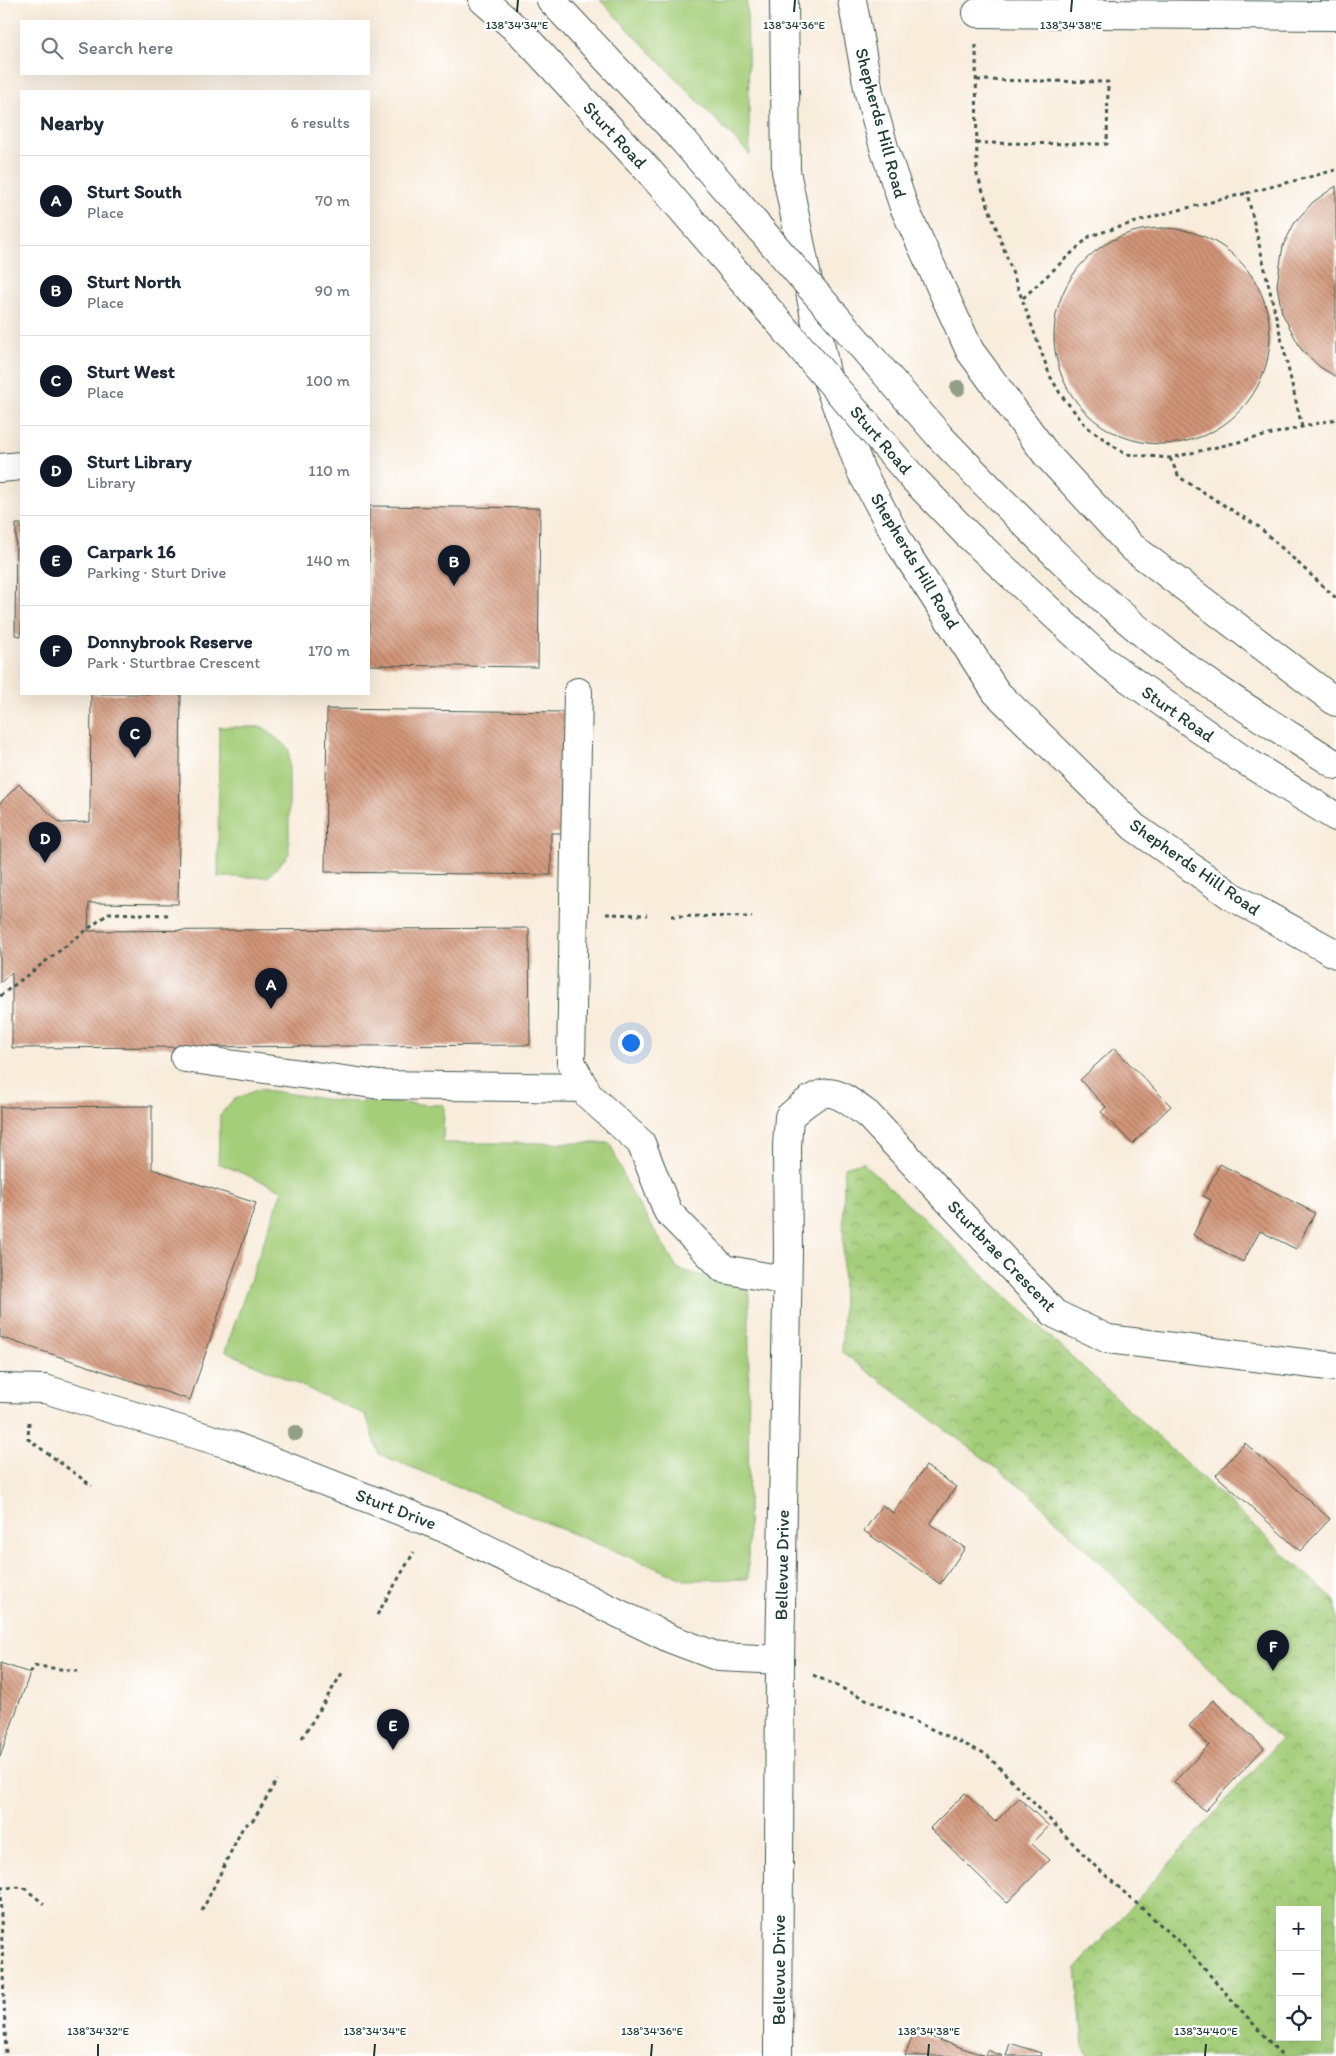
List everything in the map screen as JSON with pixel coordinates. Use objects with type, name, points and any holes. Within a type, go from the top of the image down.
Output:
[{"type":"main road","name":"Sturt Road","points":[[482,0],[523,35],[648,170],[912,476],[966,534],[1104,661],[1239,757],[1336,817]]},
{"type":"main road","points":[[551,0],[683,140],[942,439],[1067,567],[1161,648],[1239,704],[1336,765]]},
{"type":"main road","name":"Shepherds Hill Road","points":[[784,0],[786,171],[828,383],[861,471],[902,547],[996,692],[1134,827],[1232,897],[1336,954]]},
{"type":"main road","name":"Shepherds Hill Road","points":[[852,0],[869,93],[885,151],[904,207],[970,351],[1046,454],[1132,547],[1336,702]]},
{"type":"main road","points":[[976,13],[1139,7],[1336,16]]},
{"type":"main road","points":[[0,468],[20,466]]},
{"type":"main road","points":[[578,692],[571,1062],[588,1095],[641,1143],[668,1212],[724,1269],[787,1280]]},
{"type":"main road","points":[[185,1058],[380,1085],[584,1088]]},
{"type":"main road","name":"Bellevue Drive","points":[[778,2056],[780,1660],[787,1280],[787,1146],[789,1117],[808,1100],[823,1092]]},
{"type":"main road","name":"Sturtbrae Crescent","points":[[823,1092],[845,1097],[868,1115],[1056,1314],[1108,1339],[1336,1367]]},
{"type":"main road","name":"Sturt Drive","points":[[0,1388],[45,1389],[231,1444],[444,1528],[671,1639],[719,1657],[780,1660]]},
{"type":"path","points":[[976,13],[977,175],[1050,376],[1061,395],[1087,427],[1124,454],[1170,458],[1336,419]]},
{"type":"path","points":[[976,80],[1108,82],[1107,144],[976,143]]},
{"type":"path","points":[[1023,298],[1090,236],[1159,215],[1336,170]]},
{"type":"path","points":[[1247,193],[1302,427]]},
{"type":"path","points":[[1170,458],[1179,477],[1260,527],[1336,598]]},
{"type":"path","points":[[0,996],[109,913],[170,915]]},
{"type":"path","points":[[603,913],[647,915]]},
{"type":"path","points":[[671,916],[752,917]]},
{"type":"path","points":[[31,1389],[28,1439],[92,1486]]},
{"type":"path","points":[[377,1615],[414,1552],[407,1548]]},
{"type":"path","points":[[780,1660],[986,1754],[1095,1866],[1183,1945],[1282,2056]]},
{"type":"path","points":[[30,1673],[35,1666],[78,1671]]},
{"type":"path","points":[[302,1738],[344,1670]]},
{"type":"path","points":[[202,1910],[243,1828],[254,1819],[277,1780]]},
{"type":"path","points":[[6,2056],[0,1888],[23,1887],[44,1904]]},
{"type":"green space","points":[[600,0],[747,0],[750,155]]},
{"type":"green space","points":[[219,727],[263,727],[289,749],[289,854],[268,877],[218,877]]},
{"type":"green space","points":[[259,1089],[337,1101],[444,1105],[443,1143],[610,1143],[629,1189],[678,1269],[749,1289],[748,1579],[685,1580],[379,1454],[366,1415],[225,1351],[282,1190],[218,1163],[220,1115],[233,1100]]},
{"type":"green space","points":[[862,1162],[1336,1602],[1336,2056],[1088,2056],[1083,2046],[1076,1968],[1280,1740],[1026,1490],[842,1352],[844,1167]]},
{"type":"building","points":[[1336,186],[1336,377],[1320,367],[1301,349],[1282,313],[1277,285],[1283,246],[1295,222],[1313,202]]},
{"type":"building","points":[[1162,228],[1183,230],[1213,241],[1238,260],[1257,285],[1268,315],[1270,336],[1268,357],[1257,387],[1238,412],[1213,431],[1183,442],[1162,444],[1141,442],[1111,431],[1086,412],[1067,387],[1056,357],[1054,336],[1056,315],[1067,285],[1086,260],[1111,241],[1141,230]]},
{"type":"building","points":[[370,506],[540,508],[538,667],[370,665]]},
{"type":"building","points":[[16,524],[20,524],[20,636],[15,635]]},
{"type":"building","points":[[91,695],[181,695],[178,904],[89,903],[88,931],[529,928],[530,1045],[12,1048],[12,972],[0,983],[0,803],[19,784],[60,823],[90,822]]},
{"type":"building","points":[[327,709],[566,712],[565,833],[551,833],[551,875],[325,872]]},
{"type":"building","points":[[1114,1048],[1171,1106],[1132,1144],[1101,1112],[1106,1107],[1080,1080]]},
{"type":"building","points":[[152,1106],[152,1169],[256,1203],[190,1400],[0,1337],[0,1107]]},
{"type":"building","points":[[1220,1164],[1315,1213],[1296,1249],[1260,1231],[1243,1262],[1193,1235],[1211,1200],[1203,1196]]},
{"type":"building","points":[[1245,1443],[1330,1519],[1300,1551],[1216,1475]]},
{"type":"building","points":[[926,1466],[956,1487],[930,1524],[965,1548],[940,1584],[864,1531],[882,1505],[893,1513]]},
{"type":"building","points":[[0,1663],[30,1673],[0,1757]]},
{"type":"building","points":[[1213,1700],[1264,1748],[1205,1811],[1174,1782],[1209,1745],[1189,1726]]},
{"type":"building","points":[[965,1793],[995,1822],[1019,1798],[1049,1826],[1032,1844],[1049,1860],[1007,1903],[930,1828]]},
{"type":"building","points":[[914,2031],[985,2056],[905,2056]]},
{"type":"building","points":[[1010,2043],[1041,2053],[1040,2056],[1006,2056]]},
{"type":"building","points":[[987,2050],[1003,2056],[985,2056]]},
{"type":"place","name":"Sturt North","points":[[454,586]]},
{"type":"place","name":"Sturt West","points":[[135,758]]},
{"type":"place","name":"Sturt Library","points":[[45,863]]},
{"type":"place","name":"Sturt South","points":[[271,1009]]},
{"type":"place","name":"Donnybrook Reserve","points":[[1273,1671]]},
{"type":"place","name":"Carpark 16","points":[[393,1750]]}]
